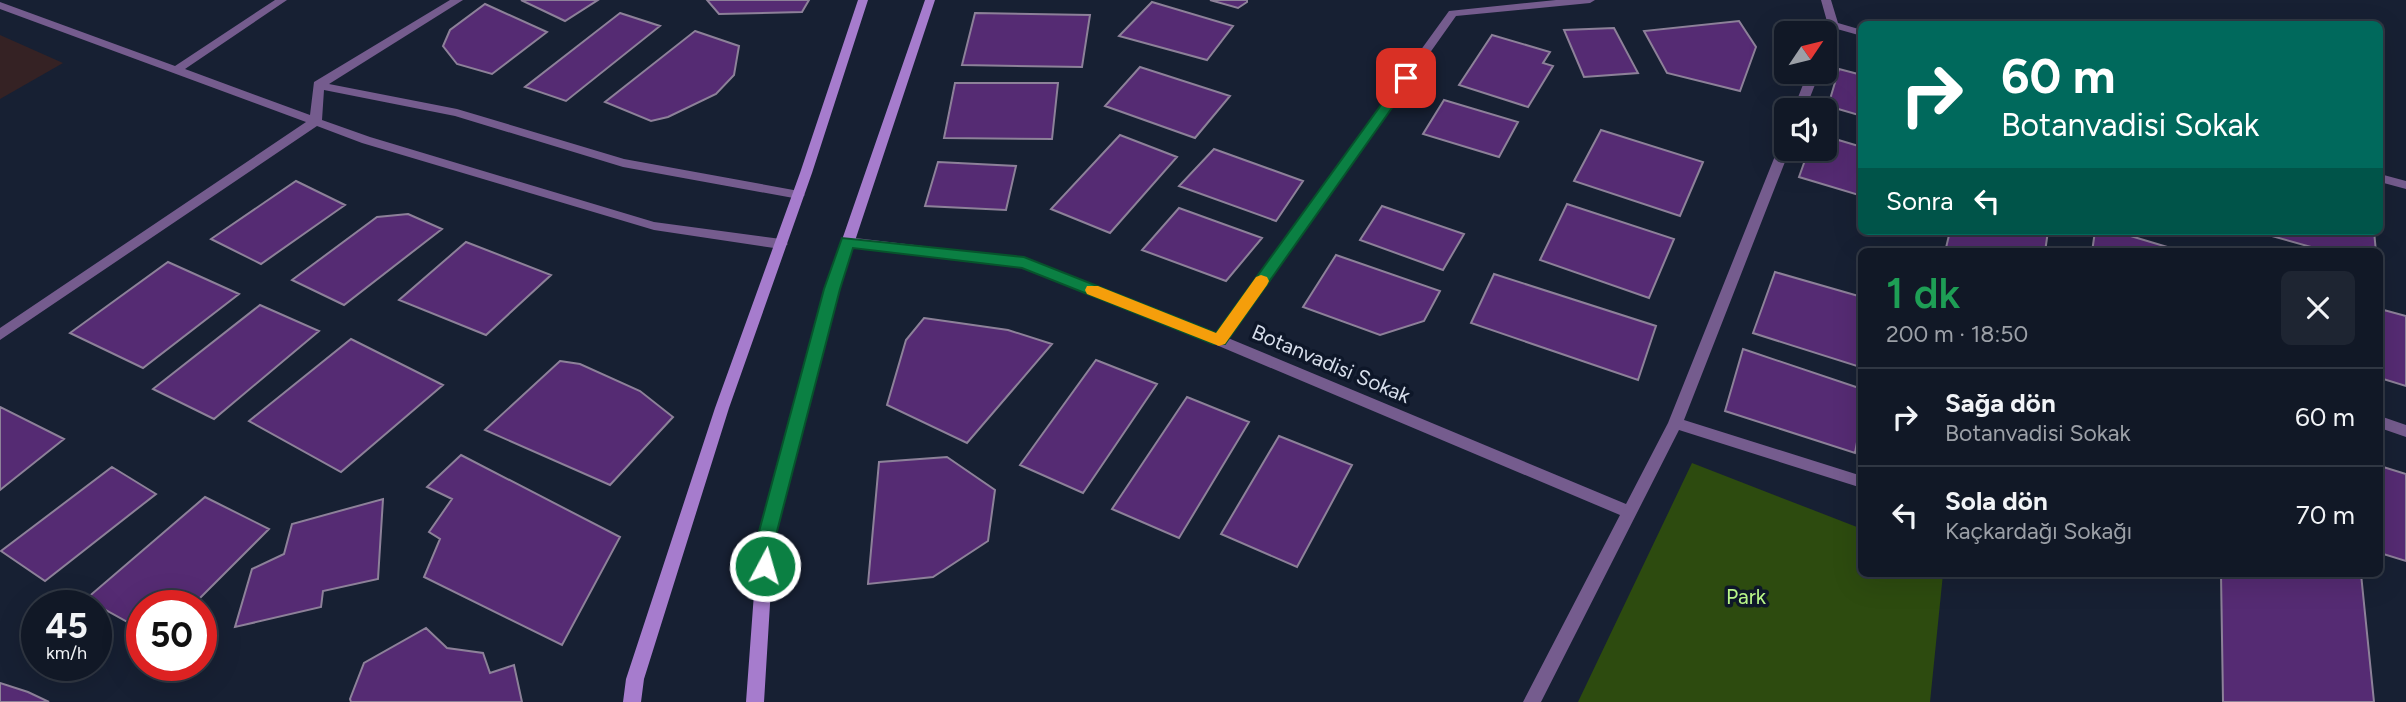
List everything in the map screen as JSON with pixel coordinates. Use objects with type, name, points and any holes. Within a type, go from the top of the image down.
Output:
[{"type":"main road","points":[[632,702],[635,679],[713,434],[799,195],[863,0]]},
{"type":"main road","points":[[755,702],[766,539],[832,289],[930,0]]},
{"type":"street","points":[[178,69],[282,0]]},
{"type":"street","points":[[318,85],[458,0]]},
{"type":"street","points":[[1219,340],[1453,13],[1590,0]]},
{"type":"street","points":[[1826,0],[1832,21]]},
{"type":"street","points":[[0,5],[366,140],[654,226],[781,244]]},
{"type":"street","points":[[1838,26],[1858,32]]},
{"type":"street","points":[[316,121],[318,85]]},
{"type":"street","points":[[318,85],[457,113],[623,163],[799,195]]},
{"type":"street","points":[[0,335],[316,121]]},
{"type":"street","points":[[1532,702],[1675,423],[1779,161]]},
{"type":"street","points":[[2383,179],[2406,185]]},
{"type":"street","name":"Botanvadisi Sokak","points":[[847,242],[1024,263],[1219,340],[1629,512]]},
{"type":"street","points":[[1675,423],[1858,481]]},
{"type":"street","points":[[2383,423],[2406,431]]},
{"type":"shaded area","points":[[0,35],[63,63],[0,99]]},
{"type":"green space","name":"Park","points":[[1692,463],[1858,527],[1858,577],[1943,577],[1930,702],[1578,702]]},
{"type":"building","points":[[521,0],[598,0],[565,21]]},
{"type":"building","points":[[707,0],[809,0],[802,12],[719,14]]},
{"type":"building","points":[[1210,0],[1247,0],[1247,2],[1238,8]]},
{"type":"building","points":[[1152,2],[1233,26],[1207,60],[1119,36]]},
{"type":"building","points":[[485,4],[547,32],[492,74],[457,64],[443,46],[450,30]]},
{"type":"building","points":[[620,13],[660,26],[566,101],[525,87]]},
{"type":"building","points":[[975,13],[1090,15],[1082,67],[962,65]]},
{"type":"building","points":[[1739,21],[1756,47],[1740,91],[1667,73],[1644,31]]},
{"type":"building","points":[[1614,28],[1638,73],[1584,77],[1564,30]]},
{"type":"building","points":[[695,31],[739,46],[734,75],[716,94],[668,117],[651,121],[605,102]]},
{"type":"building","points":[[1492,35],[1550,52],[1543,63],[1553,66],[1528,107],[1459,85]]},
{"type":"building","points":[[1140,67],[1230,96],[1195,138],[1105,106]]},
{"type":"building","points":[[1839,69],[1858,74],[1858,115],[1837,109],[1837,98],[1830,98],[1835,84],[1838,84]]},
{"type":"building","points":[[955,83],[1058,83],[1052,139],[944,138]]},
{"type":"building","points":[[1444,100],[1518,122],[1499,157],[1423,134]]},
{"type":"building","points":[[1601,130],[1703,162],[1680,216],[1574,181]]},
{"type":"building","points":[[1120,135],[1177,157],[1110,233],[1051,209]]},
{"type":"building","points":[[1837,140],[1858,146],[1858,195],[1799,177],[1805,161],[1837,161]]},
{"type":"building","points":[[1214,149],[1303,181],[1276,221],[1179,186]]},
{"type":"building","points":[[938,162],[1016,166],[1006,210],[925,206]]},
{"type":"building","points":[[296,181],[345,205],[261,264],[211,239]]},
{"type":"building","points":[[1567,204],[1674,239],[1649,298],[1540,260]]},
{"type":"building","points":[[1382,206],[1464,234],[1443,270],[1360,240]]},
{"type":"building","points":[[1179,208],[1262,238],[1226,281],[1142,250]]},
{"type":"building","points":[[408,214],[442,229],[344,305],[292,280],[377,217]]},
{"type":"building","points":[[1949,235],[2047,235],[2046,248],[1946,248]]},
{"type":"building","points":[[2094,235],[2127,235],[2171,248],[2093,248]]},
{"type":"building","points":[[2268,235],[2374,235],[2376,248],[2315,248]]},
{"type":"building","points":[[466,242],[551,275],[486,335],[399,300]]},
{"type":"building","points":[[1336,255],[1440,291],[1424,321],[1380,335],[1303,307]]},
{"type":"building","points":[[168,262],[239,294],[143,368],[70,333]]},
{"type":"building","points":[[1775,272],[1858,296],[1858,366],[1753,333]]},
{"type":"building","points":[[1494,274],[1656,326],[1638,380],[1471,323]]},
{"type":"building","points":[[260,305],[319,331],[214,419],[153,389]]},
{"type":"building","points":[[2383,310],[2406,316],[2406,386],[2383,379]]},
{"type":"building","points":[[924,318],[1008,330],[1052,344],[967,443],[887,405],[906,340]]},
{"type":"building","points":[[351,339],[443,385],[341,472],[249,421]]},
{"type":"building","points":[[1743,349],[1858,388],[1858,437],[1855,453],[1725,411]]},
{"type":"building","points":[[1096,360],[1157,384],[1083,493],[1020,465]]},
{"type":"building","points":[[560,361],[580,364],[640,391],[673,417],[610,485],[485,430]]},
{"type":"building","points":[[1187,397],[1249,422],[1179,538],[1112,509]]},
{"type":"building","points":[[0,407],[64,439],[0,490]]},
{"type":"building","points":[[1279,436],[1352,465],[1297,567],[1221,534]]},
{"type":"building","points":[[461,455],[620,537],[562,645],[424,577],[440,539],[429,532],[452,499],[427,487]]},
{"type":"building","points":[[947,457],[995,490],[988,541],[933,577],[868,584],[879,462]]},
{"type":"building","points":[[112,467],[156,494],[45,581],[1,551]]},
{"type":"building","points":[[2383,467],[2406,474],[2406,561],[2383,554]]},
{"type":"building","points":[[205,497],[269,529],[208,590],[126,590],[126,621],[112,613],[112,590],[96,590]]},
{"type":"building","points":[[383,499],[378,579],[323,591],[321,607],[235,627],[252,569],[284,554],[292,524]]},
{"type":"building","points":[[2221,577],[2361,577],[2374,702],[2223,702]]},
{"type":"building","points":[[426,628],[447,648],[483,653],[490,673],[514,665],[522,702],[351,702],[364,663]]},
{"type":"building","points":[[0,683],[28,692],[49,702],[0,702]]},
{"type":"slow traffic","points":[[1093,290],[1219,340],[1261,281]]},
{"type":"route","points":[[765,566],[766,539],[832,289],[847,242],[1024,263],[1219,340],[1406,78]]}]
